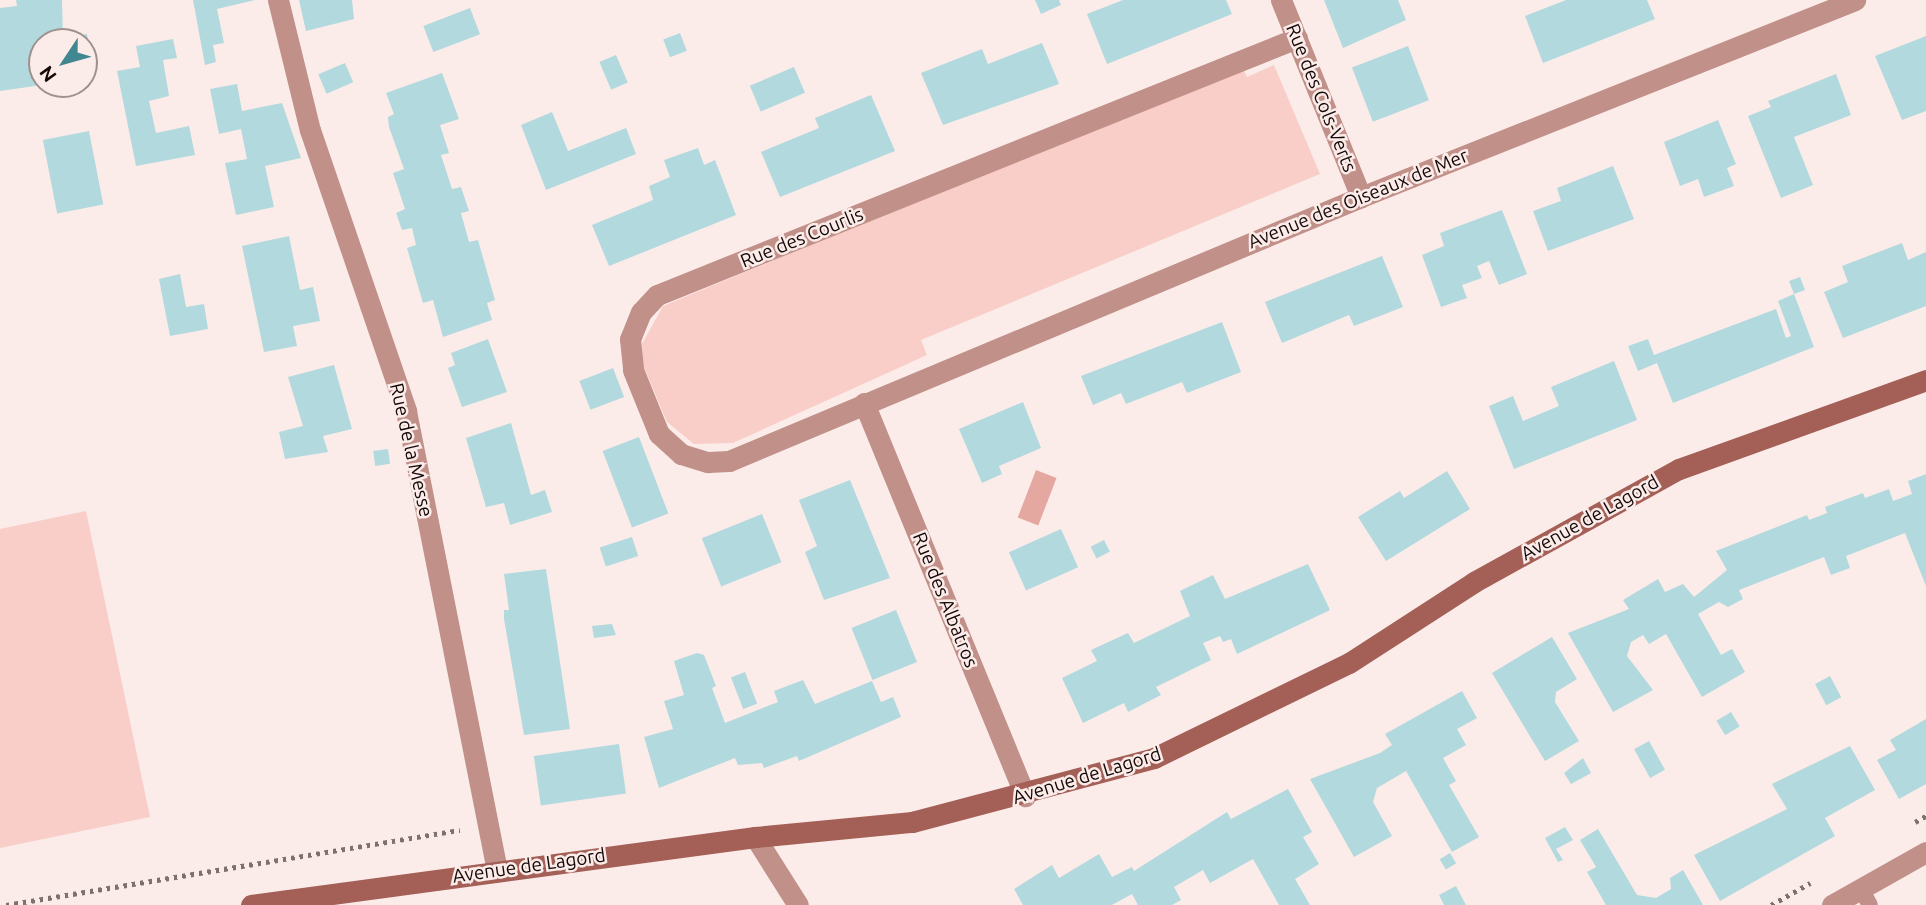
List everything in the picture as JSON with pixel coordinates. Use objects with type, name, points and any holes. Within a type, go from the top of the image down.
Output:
[{"type":"street","name":"Rue de la Messe","points":[[278,0],[310,130],[406,411],[486,871]]},
{"type":"street","name":"Rue des Cols-Verts","points":[[1281,0],[1361,197]]},
{"type":"street","name":"Avenue des Oiseaux de Mer","points":[[864,403],[1361,197],[1855,0]]},
{"type":"street","name":"Rue des Courlis","points":[[864,403],[729,461],[708,462],[681,454],[659,434],[633,370],[630,339],[641,312],[657,295],[1297,38]]},
{"type":"street","name":"Avenue de Lagord","points":[[251,905],[486,871],[755,837],[912,822],[1025,796],[1154,758],[1324,675],[1474,582],[1679,469],[1926,380]]},
{"type":"street","name":"Rue des Albatros","points":[[864,403],[1025,796]]},
{"type":"street","points":[[755,837],[798,905]]},
{"type":"street","points":[[1832,905],[1865,897],[1926,852]]},
{"type":"path","points":[[5,905],[464,829],[486,871]]},
{"type":"shaded area","points":[[1274,65],[1320,174],[921,340],[927,355],[733,443],[694,444],[667,422],[643,365],[642,344],[663,306],[1242,67],[1247,77]]},
{"type":"shaded area","points":[[1036,470],[1057,478],[1038,525],[1018,518]]},
{"type":"shaded area","points":[[86,511],[150,817],[0,848],[0,529]]},
{"type":"building","points":[[16,0],[62,0],[63,28],[28,28],[28,87],[0,91],[0,8],[17,6]]},
{"type":"building","points":[[193,0],[255,0],[217,9],[224,43],[213,45],[216,62],[205,65]]},
{"type":"building","points":[[299,0],[352,0],[354,19],[306,31]]},
{"type":"building","points":[[1035,0],[1059,0],[1061,5],[1041,14]]},
{"type":"building","points":[[1123,0],[1226,0],[1232,14],[1107,64],[1087,14]]},
{"type":"building","points":[[1324,0],[1398,0],[1406,20],[1343,48]]},
{"type":"building","points":[[1566,0],[1647,0],[1655,19],[1543,63],[1525,16]]},
{"type":"building","points":[[470,8],[480,34],[433,52],[423,26]]},
{"type":"building","points":[[680,33],[687,51],[670,57],[663,39]]},
{"type":"building","points":[[1926,36],[1926,111],[1902,120],[1875,56]]},
{"type":"building","points":[[173,39],[177,58],[163,60],[169,96],[149,101],[156,133],[189,126],[195,155],[136,166],[117,71],[140,67],[136,46]]},
{"type":"building","points":[[1042,43],[1059,84],[943,125],[921,73],[982,49],[988,64]]},
{"type":"building","points":[[1408,46],[1429,100],[1373,122],[1352,68]]},
{"type":"building","points":[[616,55],[628,83],[611,90],[599,62]]},
{"type":"building","points":[[345,63],[353,82],[327,94],[318,74]]},
{"type":"building","points":[[794,67],[805,93],[761,112],[750,86]]},
{"type":"building","points":[[442,73],[459,119],[440,125],[449,153],[441,155],[452,189],[461,187],[469,211],[461,213],[469,242],[478,240],[495,300],[487,303],[492,320],[443,337],[433,300],[423,303],[407,248],[416,245],[412,228],[402,230],[396,213],[405,209],[393,173],[404,169],[389,127],[388,117],[394,114],[386,93]]},
{"type":"building","points":[[1836,74],[1851,115],[1794,137],[1813,185],[1781,198],[1748,116],[1771,107],[1768,101]]},
{"type":"building","points":[[237,84],[242,111],[282,103],[301,158],[265,166],[274,207],[236,215],[225,163],[247,159],[241,129],[219,134],[210,89]]},
{"type":"building","points":[[871,95],[895,151],[780,197],[761,152],[819,128],[815,118]]},
{"type":"building","points":[[552,112],[568,151],[626,128],[636,154],[546,190],[521,125]]},
{"type":"building","points":[[1718,120],[1736,164],[1727,168],[1734,186],[1704,197],[1698,179],[1680,186],[1664,142]]},
{"type":"building","points":[[89,131],[103,205],[57,214],[43,140]]},
{"type":"building","points":[[698,148],[704,165],[715,160],[736,215],[609,266],[592,225],[653,200],[649,186],[670,177],[664,160]]},
{"type":"building","points":[[1613,166],[1634,219],[1548,251],[1533,211],[1561,201],[1557,188]]},
{"type":"building","points":[[1502,210],[1527,274],[1499,285],[1489,261],[1477,266],[1482,278],[1462,285],[1467,298],[1441,307],[1422,255],[1444,246],[1440,233]]},
{"type":"building","points":[[289,236],[300,290],[313,287],[320,321],[293,326],[297,346],[264,352],[242,246]]},
{"type":"building","points":[[1902,243],[1908,260],[1926,252],[1926,306],[1843,338],[1824,292],[1848,282],[1842,266]]},
{"type":"building","points":[[1382,256],[1403,307],[1354,326],[1349,315],[1282,343],[1265,302]]},
{"type":"building","points":[[180,274],[186,307],[204,304],[208,329],[170,336],[159,279]]},
{"type":"building","points":[[1800,277],[1805,290],[1794,294],[1789,281]]},
{"type":"building","points":[[1794,294],[1814,347],[1673,403],[1657,363],[1638,371],[1628,346],[1648,339],[1654,355],[1776,309],[1786,338],[1791,336],[1778,301]]},
{"type":"building","points":[[1222,322],[1241,372],[1187,393],[1182,382],[1126,404],[1121,393],[1093,405],[1081,376]]},
{"type":"building","points":[[488,339],[507,392],[462,407],[448,368],[455,365],[451,353]]},
{"type":"building","points":[[1614,361],[1637,420],[1514,469],[1489,406],[1513,396],[1523,421],[1559,406],[1551,387]]},
{"type":"building","points":[[334,365],[352,429],[323,436],[328,452],[285,459],[279,432],[303,426],[288,377]]},
{"type":"building","points":[[613,368],[624,397],[591,410],[579,381]]},
{"type":"building","points":[[1023,402],[1041,448],[999,466],[1002,474],[982,483],[959,429]]},
{"type":"building","points":[[511,423],[531,495],[545,490],[552,512],[510,525],[504,503],[486,507],[466,438]]},
{"type":"building","points":[[639,437],[668,514],[632,528],[603,451]]},
{"type":"building","points":[[388,449],[390,464],[375,466],[373,451]]},
{"type":"building","points":[[1447,471],[1470,509],[1386,561],[1358,517],[1400,491],[1404,498]]},
{"type":"building","points":[[1926,474],[1926,586],[1905,533],[1846,556],[1850,568],[1831,575],[1824,557],[1739,590],[1743,599],[1728,607],[1719,602],[1698,614],[1721,655],[1732,649],[1745,672],[1702,697],[1666,634],[1649,644],[1643,635],[1631,642],[1627,656],[1653,690],[1613,712],[1568,633],[1629,609],[1623,600],[1658,579],[1665,592],[1683,584],[1694,597],[1727,570],[1716,551],[1807,515],[1809,520],[1827,513],[1825,507],[1863,493],[1865,498],[1889,489],[1893,501],[1912,494],[1908,481]]},
{"type":"building","points":[[850,480],[890,578],[824,600],[805,552],[817,546],[799,500]]},
{"type":"building","points":[[762,514],[781,562],[721,587],[702,538]]},
{"type":"building","points":[[1061,529],[1078,567],[1026,591],[1009,552]]},
{"type":"building","points":[[632,537],[638,556],[606,567],[600,548]]},
{"type":"building","points":[[1104,540],[1110,552],[1097,558],[1091,547]]},
{"type":"building","points":[[1308,564],[1330,610],[1237,654],[1231,639],[1223,642],[1220,636],[1203,643],[1211,660],[1156,687],[1161,695],[1128,712],[1124,703],[1083,723],[1062,678],[1097,661],[1091,650],[1128,633],[1134,643],[1190,616],[1180,591],[1213,575],[1225,599]]},
{"type":"building","points":[[546,569],[570,729],[524,735],[504,619],[504,610],[509,610],[504,574]]},
{"type":"building","points":[[896,610],[917,662],[872,680],[851,628]]},
{"type":"building","points":[[612,624],[616,635],[594,638],[592,626]]},
{"type":"building","points":[[1552,637],[1577,679],[1556,692],[1555,702],[1579,741],[1545,761],[1492,673]]},
{"type":"building","points":[[697,653],[704,655],[716,686],[712,688],[725,723],[778,702],[774,691],[803,680],[815,704],[872,681],[881,702],[893,697],[901,717],[799,761],[797,756],[764,768],[762,763],[738,765],[735,758],[659,788],[644,737],[673,729],[664,701],[684,695],[674,661]]},
{"type":"building","points":[[745,672],[757,704],[743,709],[731,677]]},
{"type":"building","points":[[1830,676],[1841,697],[1826,705],[1815,684]]},
{"type":"building","points":[[1462,691],[1477,718],[1457,729],[1466,745],[1443,758],[1456,781],[1449,785],[1479,837],[1452,852],[1406,771],[1377,788],[1373,802],[1392,836],[1354,857],[1310,779],[1380,753],[1392,745],[1385,734]]},
{"type":"building","points":[[1731,712],[1740,727],[1725,735],[1716,721]]},
{"type":"building","points":[[1926,719],[1926,784],[1899,799],[1877,760],[1896,750],[1890,740]]},
{"type":"building","points":[[1649,741],[1665,770],[1650,778],[1634,749]]},
{"type":"building","points":[[619,744],[626,794],[541,805],[534,756]]},
{"type":"building","points":[[1850,746],[1875,790],[1825,818],[1835,836],[1720,901],[1694,855],[1787,809],[1772,784]]},
{"type":"building","points":[[1583,758],[1591,773],[1571,784],[1564,773]]},
{"type":"building","points":[[1288,789],[1312,832],[1303,837],[1319,864],[1295,879],[1310,905],[1279,905],[1253,859],[1210,883],[1203,870],[1174,887],[1181,900],[1172,905],[1138,905],[1132,894],[1112,905],[1023,905],[1014,889],[1052,865],[1059,878],[1099,854],[1112,877],[1132,867],[1134,871],[1227,812],[1231,819]]},
{"type":"building","points":[[1565,827],[1573,840],[1556,849],[1563,860],[1558,862],[1545,838]]},
{"type":"building","points":[[1598,829],[1637,895],[1656,898],[1671,889],[1670,878],[1683,870],[1703,905],[1606,905],[1587,872],[1596,867],[1580,840]]},
{"type":"building","points":[[1450,853],[1456,863],[1446,869],[1440,859]]},
{"type":"building","points":[[1456,886],[1466,905],[1444,905],[1439,895]]}]
